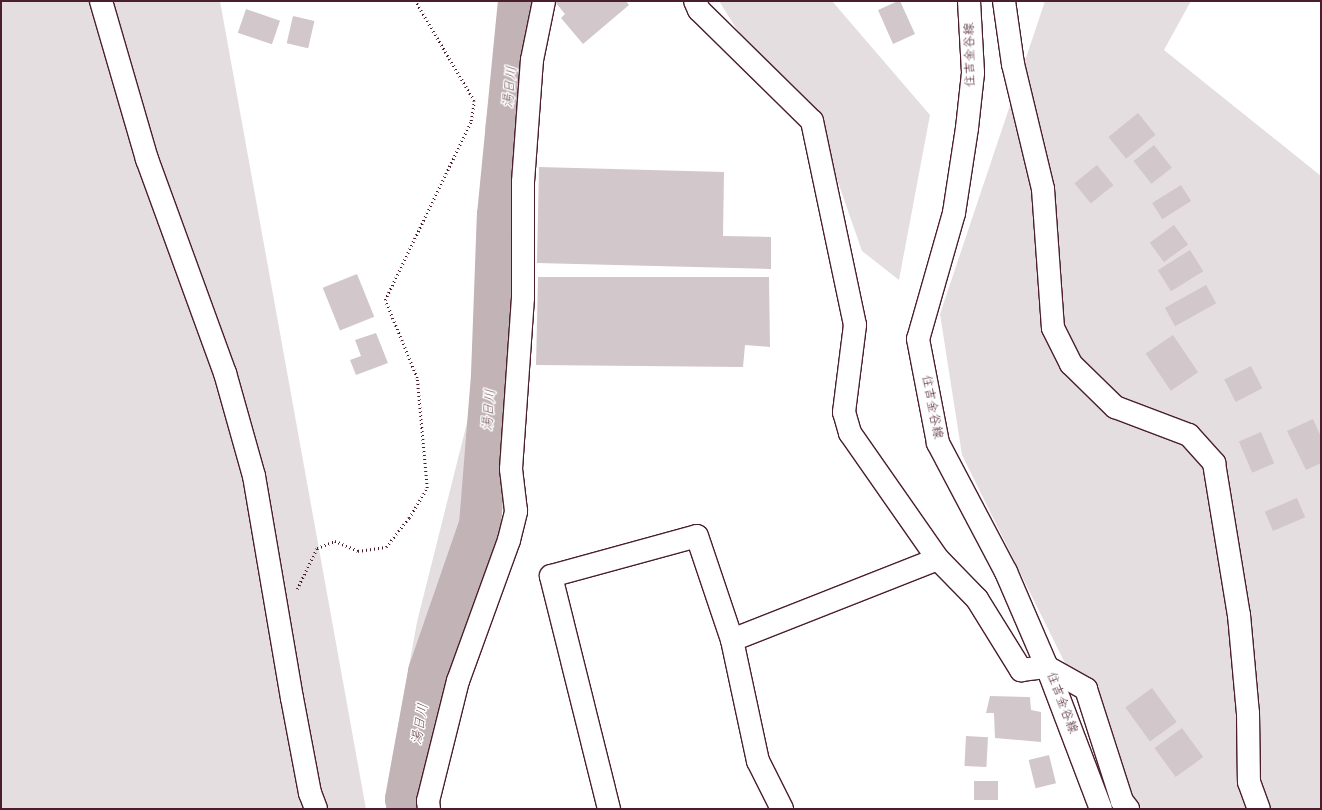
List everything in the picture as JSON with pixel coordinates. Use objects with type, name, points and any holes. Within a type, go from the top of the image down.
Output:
[{"type":"street","points":[[101,1],[147,159],[225,373],[254,476],[292,698],[310,793],[316,809]]},
{"type":"street","points":[[429,809],[428,801],[458,680],[509,540],[516,510],[511,470],[523,298],[523,182],[532,60],[544,1]]},
{"type":"street","points":[[695,1],[699,10],[812,121],[855,324],[844,412],[850,433],[938,559],[977,599],[1021,670],[1046,667],[1086,689],[1122,801],[1128,809]]},
{"type":"street","name":"住吉金谷線","points":[[969,1],[973,73],[967,128],[954,213],[918,340],[938,443],[1006,572],[1046,667],[1101,809]]},
{"type":"street","points":[[1004,1],[1013,64],[1043,189],[1053,328],[1071,364],[1115,407],[1189,435],[1214,463],[1239,615],[1248,713],[1249,782],[1259,809]]},
{"type":"street","points":[[609,809],[551,576],[697,536],[732,640],[758,761],[782,809]]},
{"type":"street","points":[[732,640],[938,559]]},
{"type":"path","points":[[296,590],[317,548],[335,541],[358,551],[386,547],[409,518],[426,488],[417,378],[385,300],[471,120],[474,101],[415,1]]},
{"type":"shaded area","points":[[1,1],[220,1],[366,809],[1,809]]},
{"type":"shaded area","points":[[504,1],[545,1],[524,163],[499,520],[420,801],[422,809],[395,809],[389,776],[417,622],[484,355],[485,127]]},
{"type":"shaded area","points":[[719,1],[832,1],[930,115],[899,280],[862,251],[816,119],[766,76]]},
{"type":"shaded area","points":[[1045,1],[1191,1],[1164,50],[1321,176],[1321,809],[1137,809],[962,455],[940,314]]},
{"type":"building","points":[[626,1],[629,5],[583,44],[561,18],[565,14],[555,2]]},
{"type":"building","points":[[900,1],[915,34],[893,44],[878,10]]},
{"type":"building","points":[[246,9],[280,21],[272,44],[238,33]]},
{"type":"building","points":[[293,16],[314,21],[308,48],[287,43]]},
{"type":"building","points":[[1138,113],[1156,135],[1126,159],[1108,137]]},
{"type":"building","points":[[1154,145],[1172,168],[1151,184],[1134,161]]},
{"type":"building","points":[[1097,165],[1113,185],[1091,203],[1074,183]]},
{"type":"building","points":[[539,167],[724,172],[723,236],[771,237],[771,269],[537,263]]},
{"type":"building","points":[[1181,185],[1191,201],[1162,219],[1152,203]]},
{"type":"building","points":[[1174,225],[1188,244],[1164,262],[1150,243]]},
{"type":"building","points":[[1190,250],[1203,271],[1171,291],[1158,270]]},
{"type":"building","points":[[357,274],[374,317],[340,331],[323,288]]},
{"type":"building","points":[[538,277],[769,277],[770,347],[745,345],[743,367],[536,365]]},
{"type":"building","points":[[1206,285],[1216,303],[1175,326],[1165,308]]},
{"type":"building","points":[[376,333],[388,363],[356,375],[350,360],[361,356],[355,340]]},
{"type":"building","points":[[1173,335],[1198,372],[1171,391],[1146,353]]},
{"type":"building","points":[[1251,366],[1262,388],[1236,402],[1224,380]]},
{"type":"building","points":[[1313,419],[1321,437],[1321,463],[1306,470],[1287,431]]},
{"type":"building","points":[[1261,432],[1274,463],[1252,473],[1239,441]]},
{"type":"building","points":[[1297,498],[1305,517],[1273,531],[1265,512]]},
{"type":"building","points":[[1152,688],[1177,722],[1150,741],[1125,707]]},
{"type":"building","points":[[990,696],[1030,697],[1031,710],[1041,712],[1041,742],[995,738],[994,713],[986,713]]},
{"type":"building","points":[[1182,728],[1203,757],[1176,777],[1154,748]]},
{"type":"building","points":[[966,736],[988,737],[986,767],[964,766]]},
{"type":"building","points":[[1049,755],[1056,783],[1036,788],[1029,760]]},
{"type":"building","points":[[974,781],[998,781],[998,800],[974,800]]},
{"type":"waterway","name":"湯日川","points":[[408,809],[406,799],[429,672],[480,525],[492,375],[498,215],[519,1]]}]
